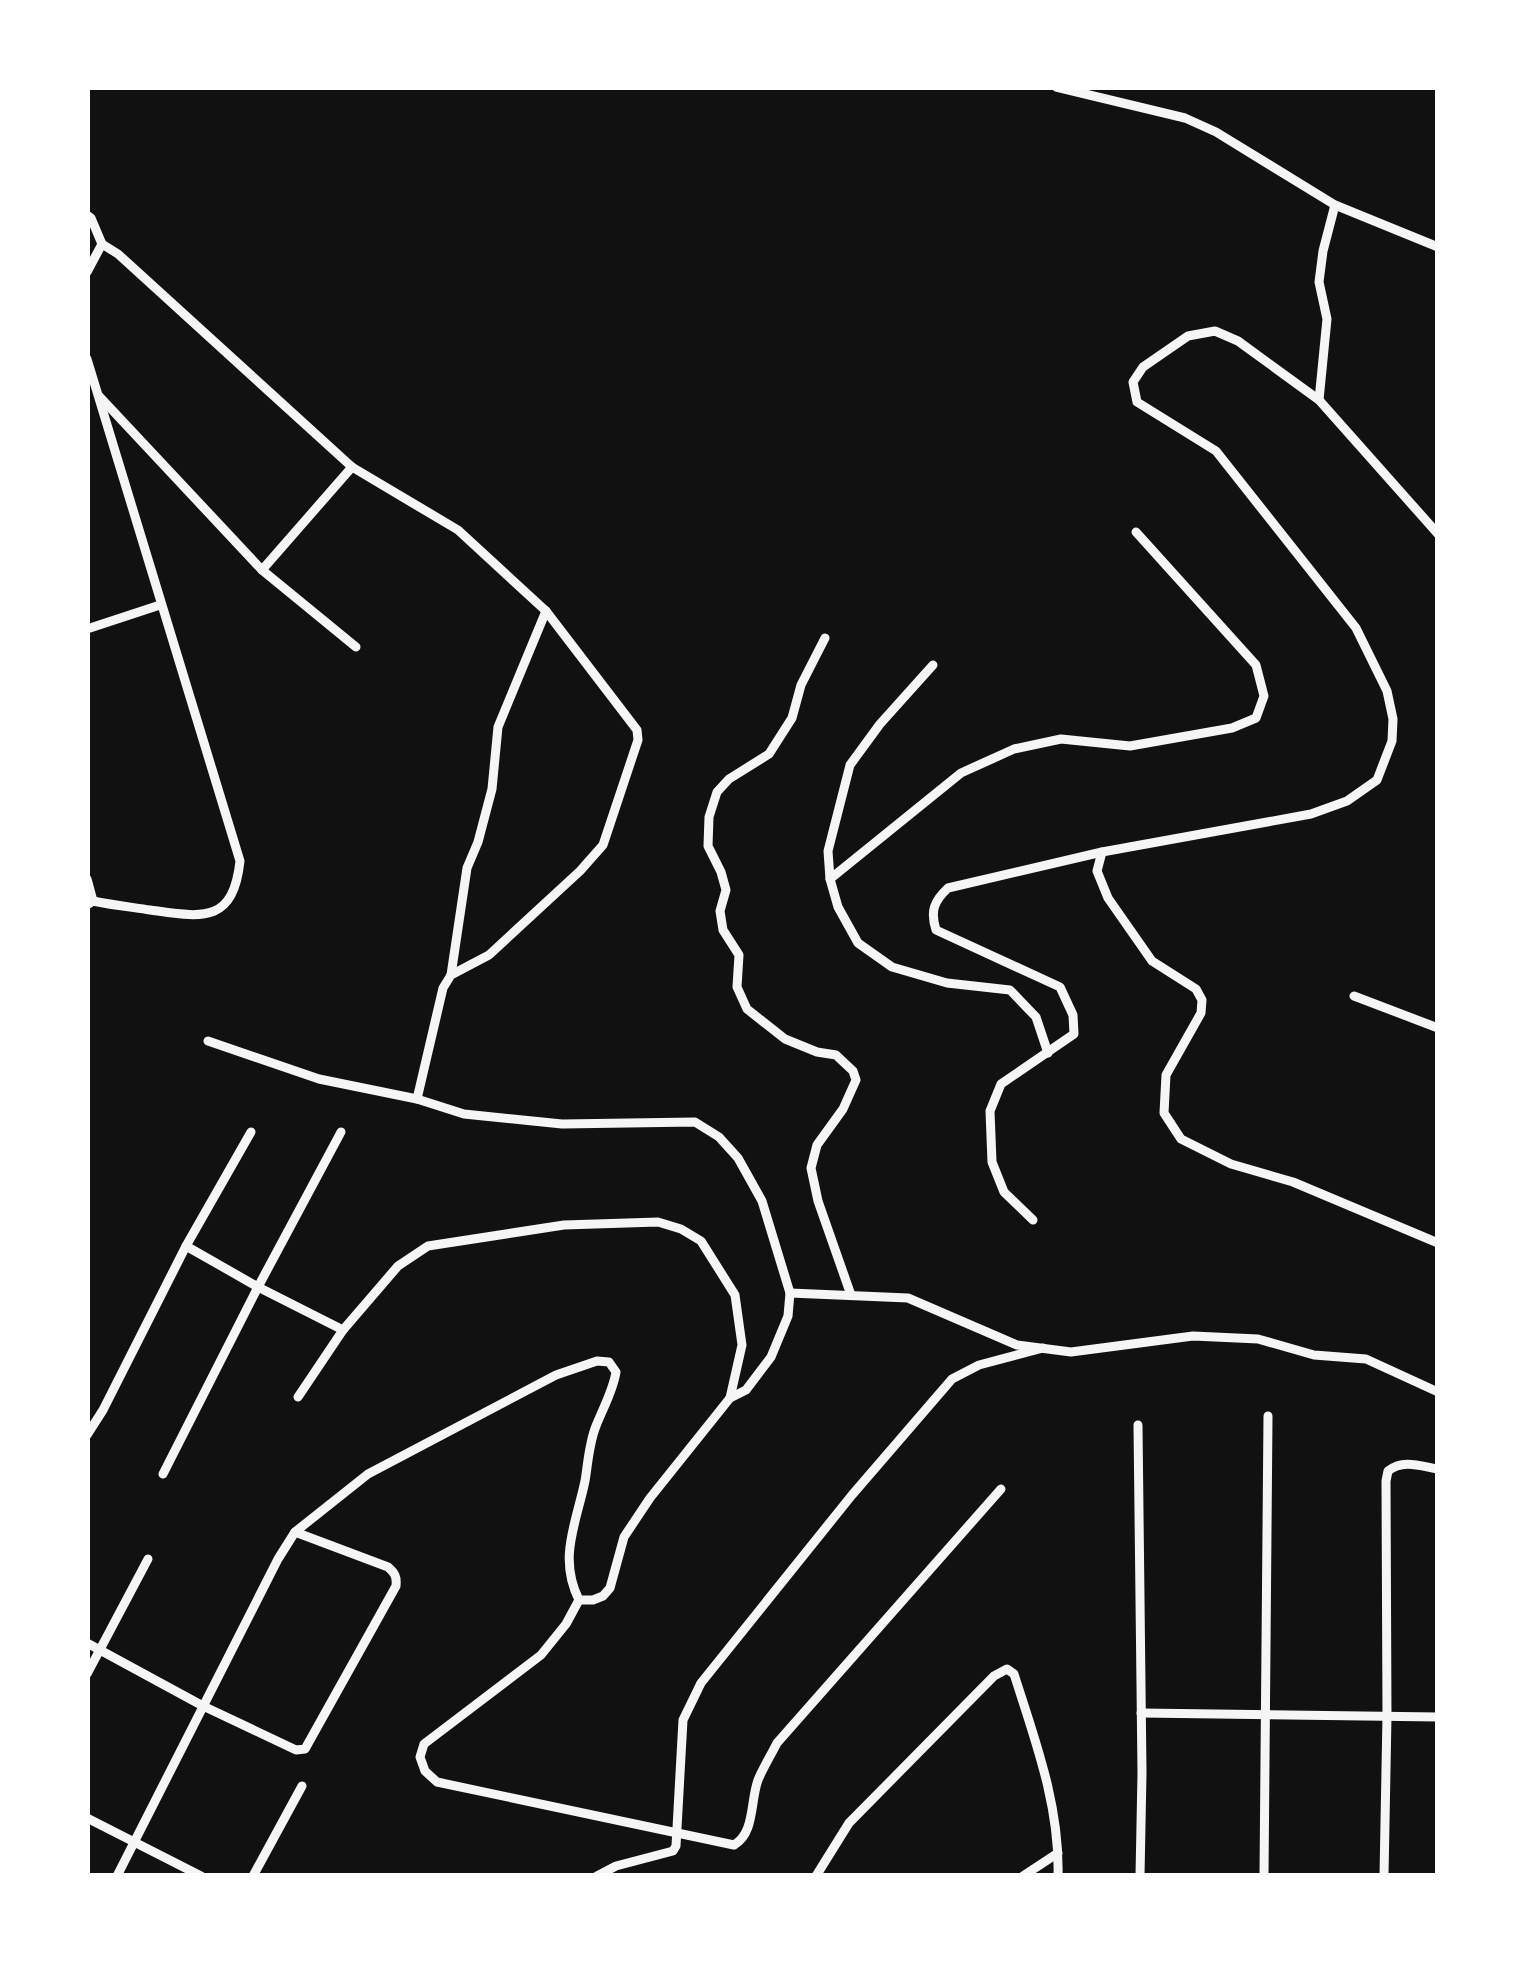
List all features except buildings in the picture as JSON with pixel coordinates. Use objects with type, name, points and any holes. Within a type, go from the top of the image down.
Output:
[{"type":"street","points":[[1056,87],[1185,118],[1335,205],[1438,247]]},
{"type":"street","points":[[1319,400],[1327,319],[1319,282],[1335,205]]},
{"type":"street","points":[[87,215],[102,244],[352,467],[458,530],[546,611],[637,730],[638,740],[603,844],[489,955],[451,975]]},
{"type":"street","points":[[87,272],[102,244]]},
{"type":"street","points":[[1033,1220],[1004,1192],[992,1162],[990,1111],[1001,1084],[1074,1034],[1073,1015],[1060,987],[936,930],[935,899],[949,888],[1102,852],[1312,814],[1348,801],[1377,779],[1392,741],[1387,691],[1356,628],[1216,451],[1137,402],[1133,382],[1144,367],[1188,336],[1215,331],[1238,340],[1319,400],[1438,534]]},
{"type":"street","points":[[87,359],[239,861],[237,885],[228,902],[209,913],[188,916],[90,903],[87,879]]},
{"type":"street","points":[[95,392],[262,570],[356,647]]},
{"type":"street","points":[[262,570],[352,467]]},
{"type":"street","points":[[830,879],[961,773],[1014,748],[1061,739],[1130,746],[1232,728],[1256,718],[1264,696],[1256,665],[1136,532]]},
{"type":"street","points":[[87,629],[160,605]]},
{"type":"street","points":[[416,1099],[443,988],[451,975],[467,868],[492,789],[498,727],[546,611]]},
{"type":"street","points":[[825,638],[801,686],[792,718],[770,754],[717,792],[709,817],[708,846],[726,890],[720,911],[723,929],[739,955],[736,987],[747,1009],[784,1040],[836,1054],[856,1080],[818,1145],[811,1168],[851,1295]]},
{"type":"street","points":[[933,665],[850,765],[828,851],[838,908],[858,943],[892,967],[947,983],[1010,990],[1036,1016],[1048,1053]]},
{"type":"street","points":[[1102,852],[1097,872],[1108,898],[1152,961],[1196,989],[1202,1000],[1202,1013],[1166,1075],[1164,1113],[1180,1139],[1231,1164],[1293,1182],[1438,1243]]},
{"type":"street","points":[[1354,996],[1438,1028]]},
{"type":"street","points":[[208,1041],[319,1079],[464,1114],[562,1124],[695,1122],[719,1137],[738,1158],[762,1201],[790,1293],[788,1316],[771,1357],[746,1390],[730,1398],[624,1537],[610,1588],[604,1596],[579,1600]]},
{"type":"street","points":[[87,1435],[250,1132]]},
{"type":"street","points":[[163,1474],[341,1132]]},
{"type":"street","points":[[298,1397],[344,1330],[398,1266],[428,1246],[564,1225],[658,1222],[681,1228],[701,1241],[735,1295],[742,1345],[730,1398]]},
{"type":"street","points":[[186,1246],[344,1330]]},
{"type":"street","points":[[790,1293],[908,1298],[1017,1345],[1071,1352],[1193,1336],[1258,1339],[1314,1355],[1366,1359],[1438,1392]]},
{"type":"street","points":[[597,1876],[673,1851],[683,1720],[701,1684],[852,1495],[952,1379],[979,1365],[1043,1348]]},
{"type":"street","points":[[117,1876],[295,1532],[368,1474],[556,1375],[609,1361],[616,1372],[614,1383],[594,1431],[570,1535],[571,1584],[579,1600]]},
{"type":"street","points":[[1264,1876],[1268,1416]]},
{"type":"street","points":[[1138,1425],[1140,1876]]},
{"type":"street","points":[[1384,1876],[1388,1471],[1408,1463],[1438,1469]]},
{"type":"street","points":[[579,1600],[541,1655],[424,1744],[420,1757],[425,1771],[437,1782],[739,1844],[758,1780],[777,1743],[1001,1489]]},
{"type":"street","points":[[87,1642],[203,1706],[296,1750],[305,1749],[396,1586],[388,1567],[295,1532]]},
{"type":"street","points":[[87,1674],[148,1559]]},
{"type":"street","points":[[816,1876],[849,1823],[994,1676],[1007,1669],[1014,1674],[1048,1778],[1058,1876]]},
{"type":"street","points":[[1142,1713],[1438,1717]]},
{"type":"street","points":[[254,1876],[302,1786]]},
{"type":"street","points":[[87,1817],[201,1876]]},
{"type":"street","points":[[1023,1876],[1058,1853]]}]
